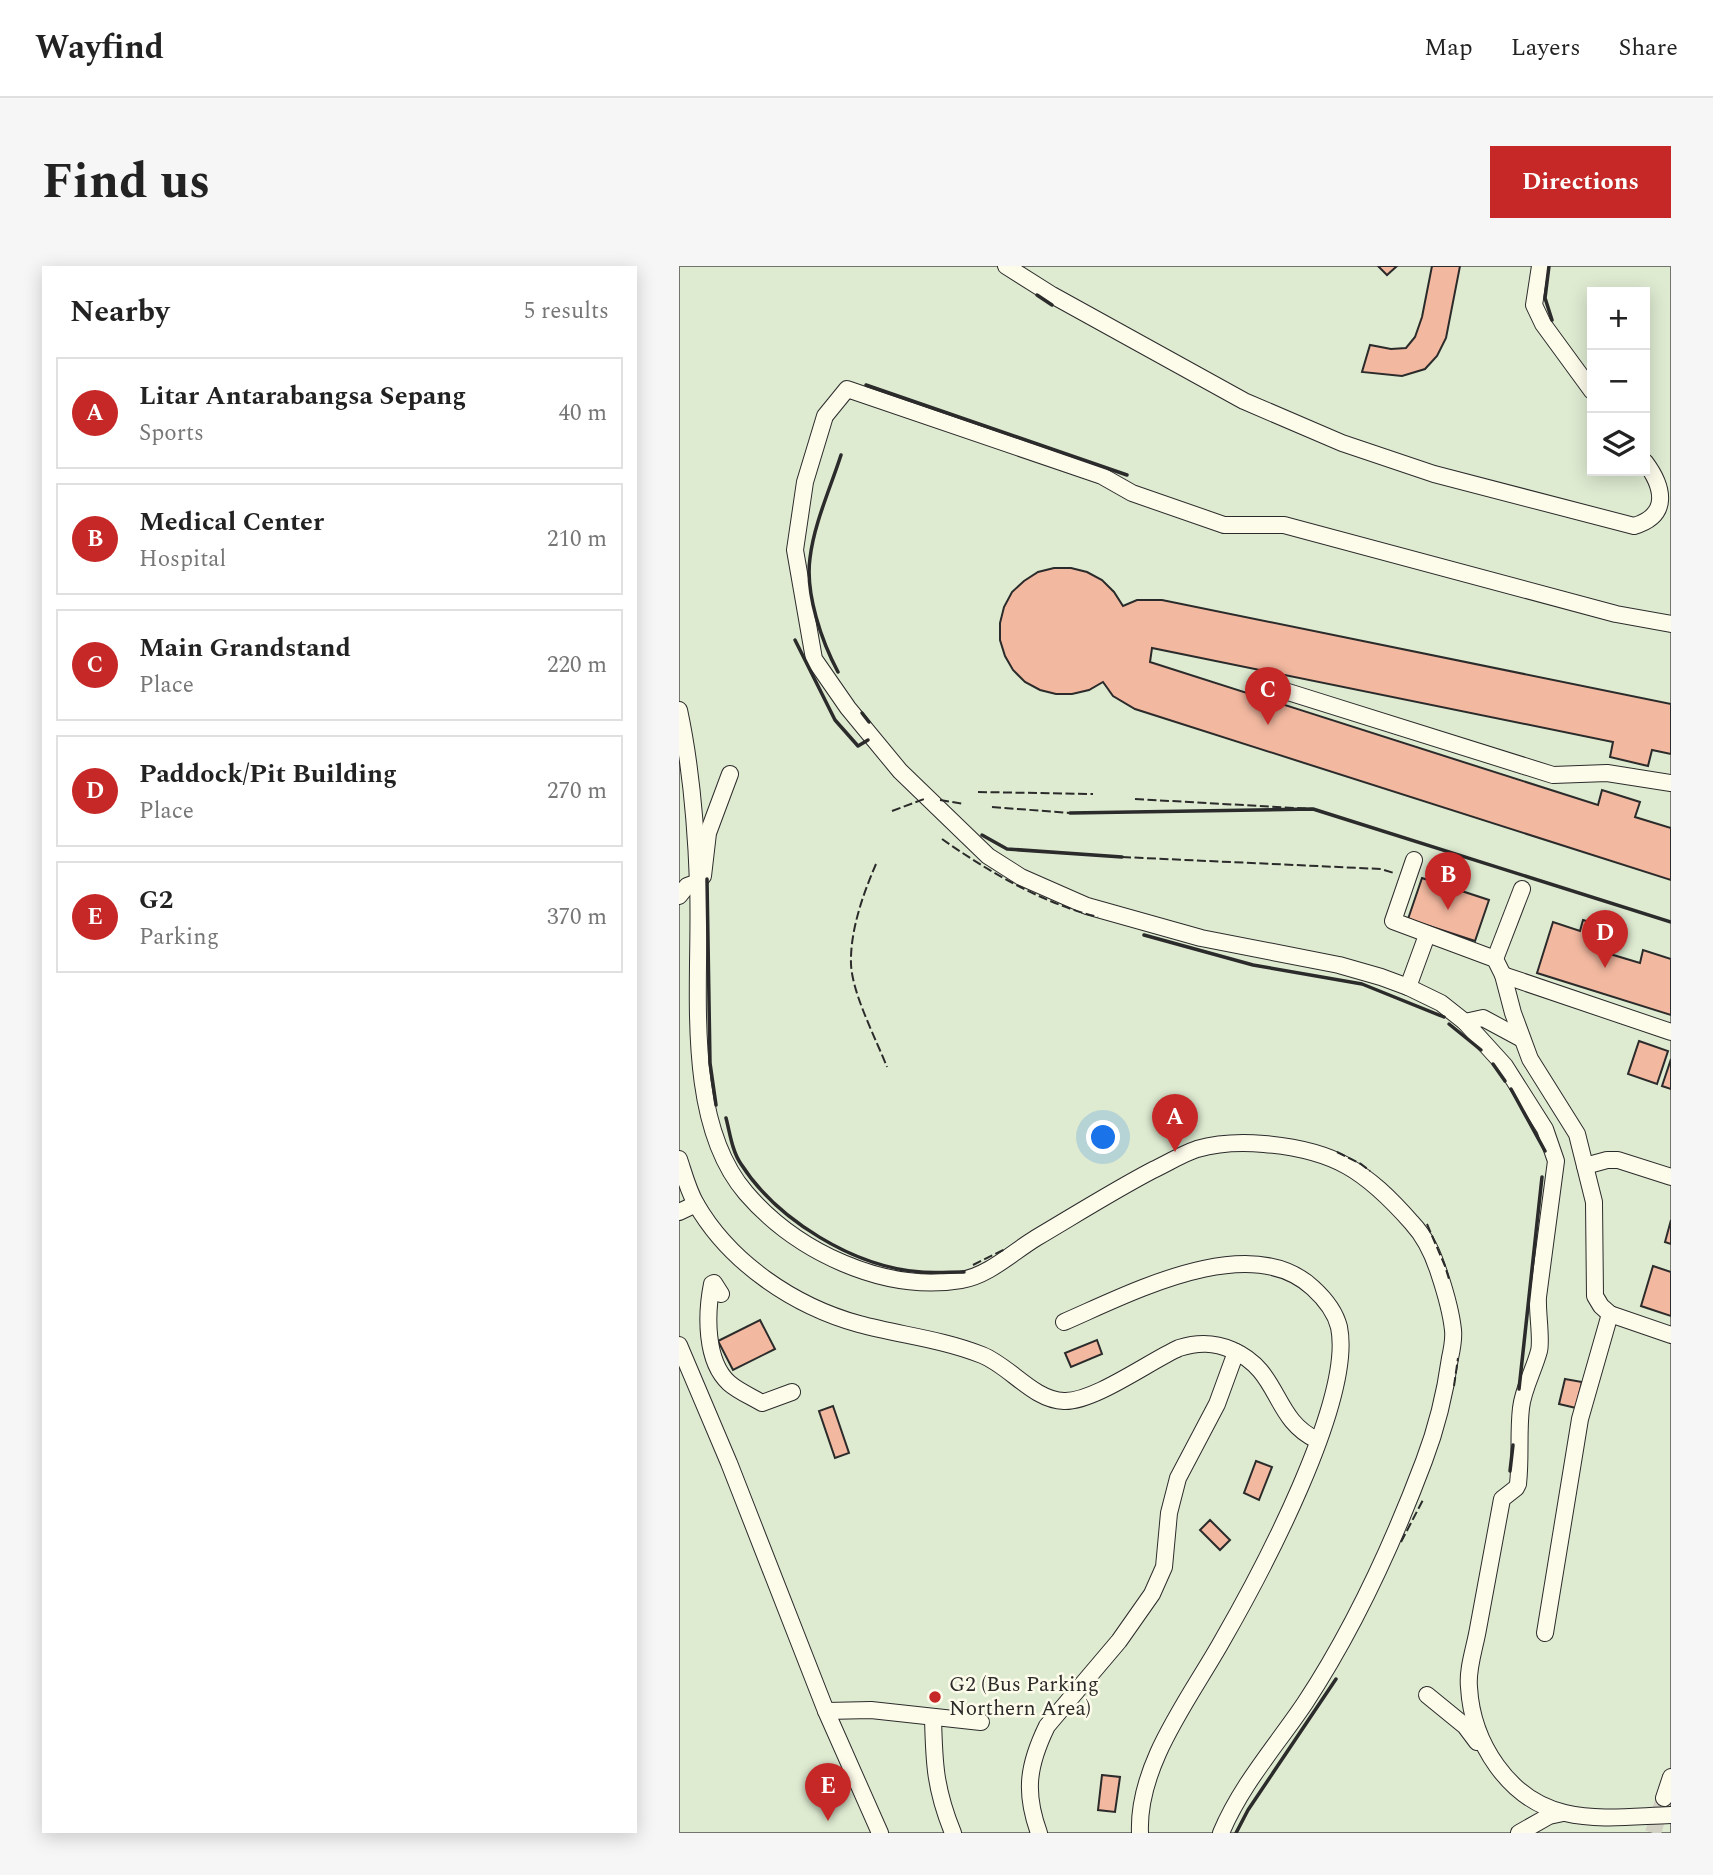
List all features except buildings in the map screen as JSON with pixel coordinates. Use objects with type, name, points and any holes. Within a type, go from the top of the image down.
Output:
[{"type":"street","points":[[1006,266],[1052,295],[1244,401],[1342,443],[1434,474],[1634,526],[1647,522],[1659,506],[1663,494],[1650,469]]},
{"type":"street","points":[[1540,266],[1534,306],[1543,324],[1587,384]]},
{"type":"street","points":[[1486,1752],[1473,1717],[1468,1684],[1502,1499],[1518,1484],[1521,1403],[1540,1348],[1538,1297],[1556,1161],[1545,1129],[1505,1066],[1465,1022],[1441,1003],[1408,987],[1339,965],[1202,938],[1087,906],[1021,877],[988,856],[900,771],[848,708],[814,659],[795,550],[805,482],[825,416],[847,390],[1103,476],[1132,493],[1224,525],[1284,525],[1616,614],[1671,624]]},
{"type":"street","points":[[1269,686],[1553,775],[1607,773],[1671,783]]},
{"type":"street","points":[[679,710],[690,781],[698,882],[699,1068],[709,1118],[732,1172],[745,1192],[784,1228],[826,1254],[881,1277],[928,1283],[967,1279],[987,1270],[1123,1186],[1182,1155],[1202,1147],[1241,1142],[1293,1146],[1347,1165],[1389,1197],[1420,1231],[1433,1253],[1454,1332],[1446,1388],[1436,1429],[1395,1538],[1344,1639],[1303,1706],[1255,1772],[1221,1833]]},
{"type":"street","points":[[679,896],[687,886],[698,882],[703,876],[708,833],[730,774]]},
{"type":"street","points":[[1414,860],[1393,921],[1496,959]]},
{"type":"street","points":[[1522,889],[1496,959],[1531,1059],[1577,1134],[1594,1202],[1595,1296],[1610,1314],[1671,1335]]},
{"type":"street","points":[[1408,987],[1427,935]]},
{"type":"street","points":[[1503,975],[1671,1032]]},
{"type":"street","points":[[1465,1022],[1483,1018],[1522,1039]]},
{"type":"street","points":[[679,1159],[696,1204],[733,1250],[755,1271],[789,1295],[814,1307],[848,1321],[935,1340],[983,1355],[1005,1367],[1034,1389],[1052,1399],[1062,1401],[1081,1398],[1165,1354],[1193,1344],[1215,1344],[1246,1356],[1263,1372],[1288,1415],[1300,1429],[1317,1440]]},
{"type":"street","points":[[1585,1166],[1618,1160],[1671,1177]]},
{"type":"street","points":[[679,1212],[696,1204]]},
{"type":"street","points":[[1064,1322],[1156,1282],[1221,1266],[1253,1264],[1289,1274],[1309,1284],[1323,1297],[1339,1326],[1341,1343],[1335,1389],[1293,1503],[1224,1638],[1177,1718],[1150,1772],[1139,1817],[1140,1833]]},
{"type":"street","points":[[721,1294],[715,1283],[712,1284],[710,1340],[720,1370],[729,1382],[762,1403],[792,1392]]},
{"type":"street","points":[[1546,1624],[1584,1401],[1610,1314]]},
{"type":"street","points":[[679,1345],[875,1832]]},
{"type":"street","points":[[1039,1833],[1031,1812],[1029,1786],[1031,1768],[1040,1741],[1047,1726],[1119,1641],[1152,1594],[1164,1567],[1169,1513],[1178,1478],[1217,1404],[1236,1352]]},
{"type":"street","points":[[694,1381],[720,1370]]},
{"type":"street","points":[[1427,1695],[1465,1726],[1506,1777],[1539,1804],[1563,1813],[1591,1817],[1671,1815]]},
{"type":"street","points":[[826,1711],[871,1710],[981,1722]]},
{"type":"street","points":[[933,1717],[934,1766],[940,1802],[953,1833]]},
{"type":"street","points":[[1664,1798],[1671,1777]]},
{"type":"street","points":[[1519,1833],[1549,1816],[1563,1813]]},
{"type":"green space","points":[[679,266],[1671,266],[1671,1833],[679,1833]]},
{"type":"tunnel","points":[[1653,1833],[1664,1798]]},
{"type":"fence","points":[[978,792],[1093,794]]},
{"type":"fence","points":[[892,811],[924,799]]},
{"type":"fence","points":[[1135,799],[1313,809]]},
{"type":"fence","points":[[940,800],[964,804]]},
{"type":"fence","points":[[992,807],[1070,813]]},
{"type":"fence","points":[[942,839],[978,863],[1036,895],[1098,917]]},
{"type":"fence","points":[[1122,857],[1381,869],[1394,873]]},
{"type":"fence","points":[[876,864],[858,913],[851,964],[860,1002],[887,1067]]},
{"type":"fence","points":[[1337,1152],[1370,1171]]},
{"type":"fence","points":[[1427,1224],[1449,1279]]},
{"type":"fence","points":[[973,1265],[1005,1249]]},
{"type":"fence","points":[[1454,1386],[1458,1358]]},
{"type":"fence","points":[[1401,1542],[1424,1498]]},
{"type":"wall","points":[[1549,266],[1545,298],[1552,320]]},
{"type":"wall","points":[[1037,295],[1052,305]]},
{"type":"wall","points":[[866,385],[1127,475]]},
{"type":"wall","points":[[838,672],[816,617],[809,572],[815,532],[841,455]]},
{"type":"wall","points":[[795,640],[835,720],[858,746],[868,740]]},
{"type":"wall","points":[[862,713],[869,722]]},
{"type":"wall","points":[[1070,813],[1313,809],[1671,922]]},
{"type":"wall","points":[[982,835],[1007,849],[1122,857]]},
{"type":"wall","points":[[707,879],[710,1063],[716,1105]]},
{"type":"wall","points":[[1144,935],[1253,965],[1362,984],[1444,1017]]},
{"type":"wall","points":[[1449,1024],[1481,1050]]},
{"type":"wall","points":[[1493,1064],[1505,1081]]},
{"type":"wall","points":[[1511,1089],[1545,1151]]},
{"type":"wall","points":[[726,1118],[735,1153],[756,1185],[775,1204],[819,1237],[870,1261],[896,1268],[921,1272],[964,1272]]},
{"type":"wall","points":[[1519,1389],[1542,1177]]},
{"type":"wall","points":[[1510,1471],[1513,1445]]},
{"type":"wall","points":[[1236,1833],[1248,1810],[1336,1679]]},
{"type":"place","name":"Main Grandstand","points":[[1268,725]]},
{"type":"place","name":"Medical Center","points":[[1448,910]]},
{"type":"place","name":"Paddock/Pit Building","points":[[1605,968]]},
{"type":"place","name":"Litar Antarabangsa Sepang","points":[[1175,1152]]},
{"type":"place","name":"G2 (Bus Parking Northern Area)","points":[[935,1697]]},
{"type":"place","name":"G2","points":[[828,1821]]}]
